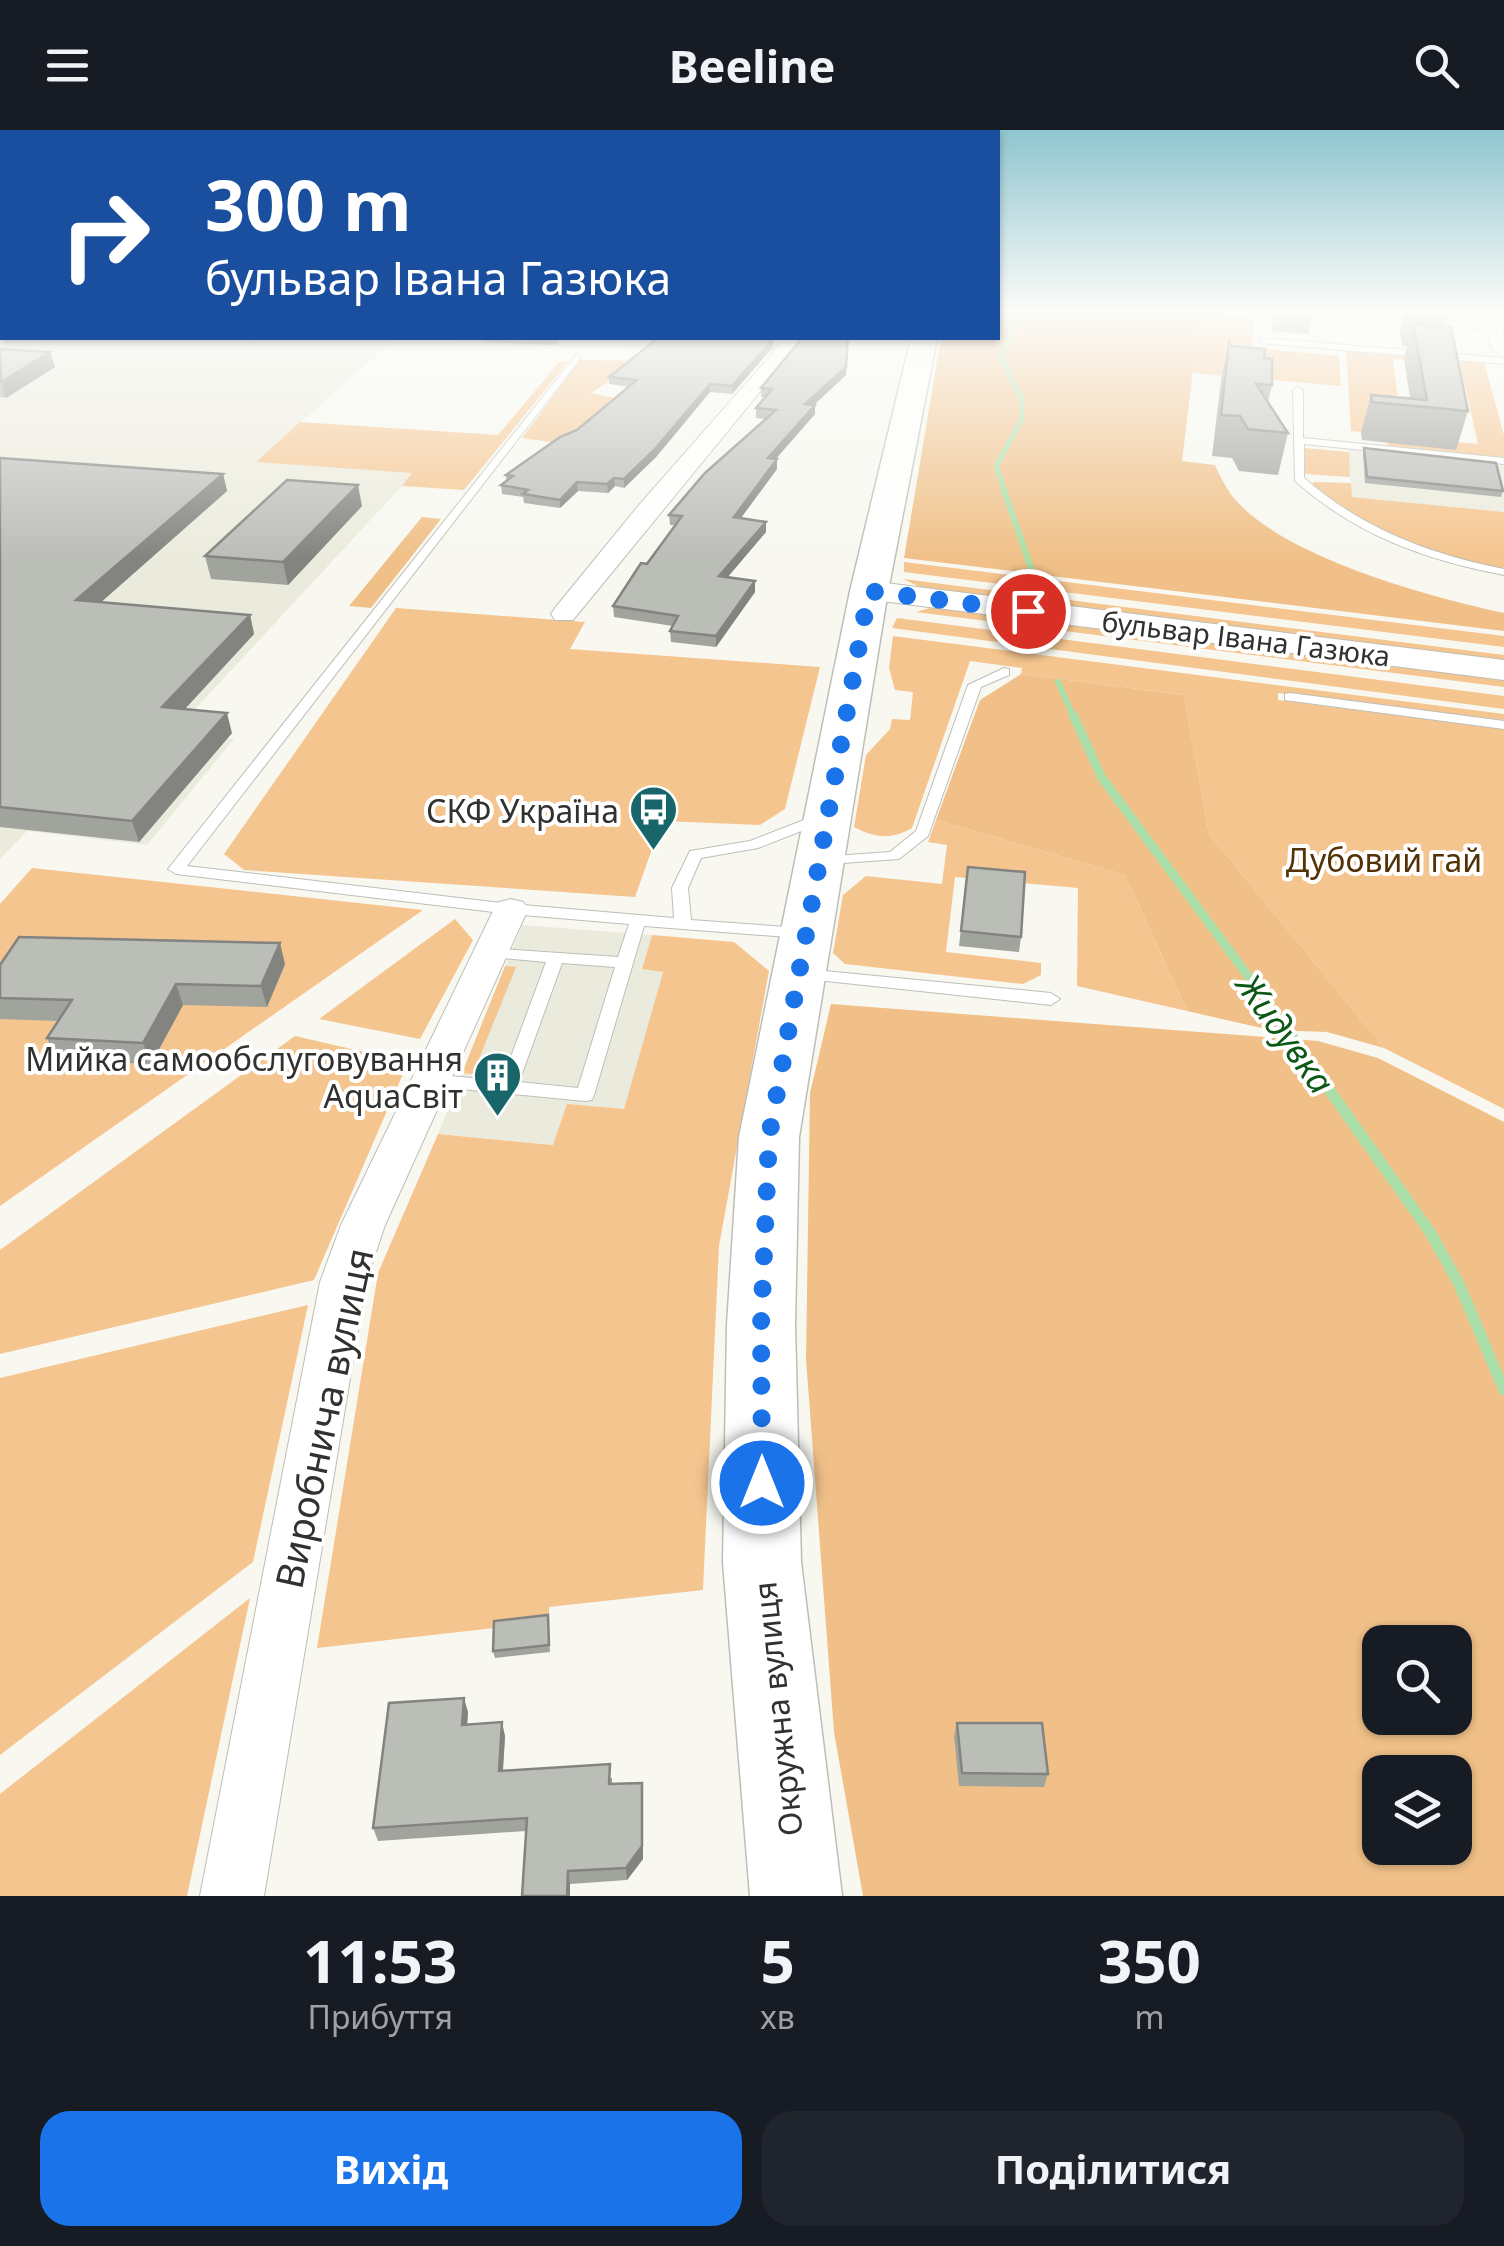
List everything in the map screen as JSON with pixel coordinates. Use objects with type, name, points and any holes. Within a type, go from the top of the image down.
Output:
[{"type":"main road","name":"Окружна вулиця","points":[[796,1896],[762,1562],[761,1325],[769,1137],[869,591],[912,394]]},
{"type":"street","points":[[564,614],[747,394]]},
{"type":"street","name":"бульвар Івана Газюка","points":[[869,591],[1504,670]]},
{"type":"street","name":"Виробнича вулиця","points":[[232,1896],[343,1282],[364,1225],[511,908]]},
{"type":"lane","points":[[548,394],[176,869],[684,924],[803,954],[1050,999]]},
{"type":"lane","points":[[1298,394],[1299,480],[1325,504],[1356,524],[1429,554],[1504,572]]},
{"type":"lane","points":[[1299,441],[1504,461]]},
{"type":"lane","points":[[684,924],[680,888],[695,854],[823,839],[894,856],[923,832],[975,685],[1004,672]]},
{"type":"lane","points":[[1290,697],[1504,725]]},
{"type":"lane","points":[[430,1080],[584,1095],[638,920]]},
{"type":"lane","points":[[491,952],[625,963]]},
{"type":"lane","points":[[508,1088],[556,957]]},
{"type":"shaded area","points":[[0,394],[332,394],[257,461],[414,473],[174,732],[234,739],[147,845],[27,831],[0,859]]},
{"type":"shaded area","points":[[932,394],[1190,394],[1182,461],[1215,465],[1230,493],[1252,516],[1282,536],[1356,571],[1504,613],[1504,631],[904,558]]},
{"type":"shaded area","points":[[1349,449],[1504,464],[1504,512],[1351,497]]},
{"type":"shaded area","points":[[422,517],[441,519],[371,608],[349,606]]},
{"type":"shaded area","points":[[1021,674],[1184,695],[1209,834],[1384,1048],[1327,1032],[1270,1030],[1187,1011],[1125,875],[936,820],[980,700]]},
{"type":"shaded area","points":[[522,925],[652,935],[642,969],[663,971],[625,1109],[554,1145],[438,1134]]},
{"type":"shaded area","points":[[831,1004],[1318,1041],[1378,1058],[1504,1122],[1504,1896],[863,1896],[834,1732],[806,1359],[810,1093]]},
{"type":"green space","points":[[532,394],[542,394],[464,490],[402,486],[412,473],[256,462],[300,422],[498,435]]},
{"type":"green space","points":[[554,394],[615,398],[564,444],[522,438]]},
{"type":"green space","points":[[1349,394],[1398,394],[1403,437],[1478,444],[1467,394],[1493,394],[1504,435],[1504,458],[1388,447],[1386,434],[1351,431]]},
{"type":"green space","points":[[1305,448],[1349,452],[1350,477],[1305,474]]},
{"type":"green space","points":[[1351,483],[1352,497],[1504,512],[1504,570],[1432,552],[1361,523],[1311,485]]},
{"type":"green space","points":[[904,562],[1504,636],[1504,647],[904,572]]},
{"type":"green space","points":[[903,579],[1504,655],[1504,662],[922,588]]},
{"type":"green space","points":[[934,607],[1504,677],[1504,687],[916,612]]},
{"type":"green space","points":[[396,608],[585,622],[570,649],[820,667],[785,809],[760,825],[662,821],[635,897],[244,870],[224,854]]},
{"type":"green space","points":[[897,618],[1504,696],[1504,709],[892,628]]},
{"type":"green space","name":"Дубовий гай","points":[[893,636],[1504,714],[1504,720],[1278,693],[1278,700],[1504,729],[1504,1109],[1384,1048],[1209,834],[1184,695],[1021,674],[1022,668],[970,661],[912,828],[883,836],[854,827],[866,755],[890,729],[892,719],[910,720],[913,692],[895,690],[889,668]]},
{"type":"green space","points":[[936,820],[1125,875],[1187,1011],[1077,986],[1078,888],[955,877],[946,952],[1041,963],[1041,975],[1023,984],[845,964],[833,953],[843,895],[866,876],[942,884],[947,845],[928,842]]},
{"type":"green space","points":[[32,868],[423,910],[0,1206],[0,904]]},
{"type":"green space","points":[[455,919],[473,940],[420,1039],[319,1019]]},
{"type":"green space","points":[[652,935],[734,942],[769,971],[719,1246],[703,1590],[549,1607],[549,1622],[317,1648],[378,1273],[438,1134],[553,1145],[567,1104],[624,1109],[663,972],[642,969]]},
{"type":"green space","points":[[505,966],[516,967],[473,1074],[462,1073]]},
{"type":"green space","points":[[295,1036],[408,1062],[314,1280],[0,1354],[0,1250]]},
{"type":"green space","points":[[308,1305],[253,1562],[0,1755],[0,1378]]},
{"type":"green space","points":[[250,1598],[187,1896],[0,1896],[0,1794]]},
{"type":"building","points":[[620,394],[701,394],[624,479],[614,478],[607,484],[577,482],[560,500],[523,494],[528,490],[501,485],[513,476],[506,475],[560,437],[577,430]]},
{"type":"building","points":[[767,394],[816,394],[805,404],[815,405],[768,458],[777,459],[734,517],[766,522],[719,576],[755,581],[716,636],[670,631],[678,616],[613,606],[641,563],[647,564],[682,516],[669,515],[705,473],[776,410],[756,408]]},
{"type":"building","points":[[1223,394],[1263,394],[1288,433],[1248,429],[1240,416],[1221,415]]},
{"type":"building","points":[[1426,394],[1465,394],[1468,411],[1372,402],[1371,395],[1427,400]]},
{"type":"building","points":[[1364,448],[1496,463],[1503,491],[1367,477]]},
{"type":"building","points":[[0,458],[223,474],[76,600],[250,615],[162,707],[227,713],[132,821],[0,807]]},
{"type":"building","points":[[287,480],[358,485],[283,562],[205,556]]},
{"type":"building","points":[[968,867],[1025,872],[1021,937],[961,931]]},
{"type":"building","points":[[19,937],[280,943],[261,986],[176,984],[143,1043],[47,1038],[72,1000],[0,998],[0,965]]},
{"type":"building","points":[[548,1615],[549,1645],[493,1651],[494,1621]]},
{"type":"building","points":[[464,1698],[462,1725],[502,1722],[499,1771],[610,1764],[609,1784],[642,1783],[642,1846],[626,1868],[568,1871],[567,1896],[522,1896],[527,1818],[373,1828],[389,1703]]},
{"type":"building","points":[[957,1723],[1042,1723],[1048,1774],[962,1773]]},
{"type":"waterway","name":"Жидувка","points":[[1004,489],[996,466],[1022,419],[1020,394]]},
{"type":"waterway","name":"Жидувка","points":[[1003,487],[1033,574]]},
{"type":"waterway","name":"Жидувка","points":[[1058,682],[1074,718]]},
{"type":"waterway","name":"Жидувка","points":[[1073,715],[1102,778],[1276,1014]]},
{"type":"waterway","name":"Жидувка","points":[[1274,1012],[1430,1232],[1459,1284],[1504,1390]]},
{"type":"place","name":"СКФ Україна","points":[[654,852]]},
{"type":"place","name":"Мийка самообслуговування AquaСвіт","points":[[498,1118]]},
{"type":"route","points":[[762,1483],[761,1325],[769,1137],[869,591],[1028,611]]}]
